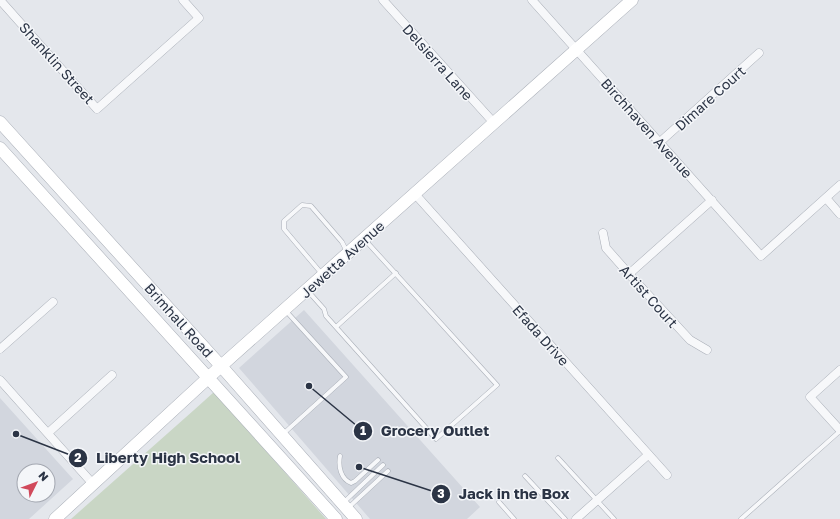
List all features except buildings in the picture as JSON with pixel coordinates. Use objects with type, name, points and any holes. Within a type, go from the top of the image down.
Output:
[{"type":"street","name":"Shanklin Street","points":[[0,0],[97,109],[199,18],[183,0]]},
{"type":"street","name":"Delsierra Lane","points":[[383,0],[494,123]]},
{"type":"street","name":"Birchhaven Avenue","points":[[532,0],[761,256],[826,198]]},
{"type":"street","name":"Jewetta Avenue","points":[[55,519],[221,366],[632,0]]},
{"type":"street","name":"Dimare Court","points":[[660,142],[759,53]]},
{"type":"street","name":"Brimhall Road","points":[[0,122],[221,366],[356,519]]},
{"type":"street","name":"Brimhall Road","points":[[0,148],[336,519]]},
{"type":"street","points":[[840,185],[826,198],[840,214]]},
{"type":"street","name":"Efada Drive","points":[[415,194],[667,475]]},
{"type":"street","points":[[629,274],[712,200]]},
{"type":"street","name":"Artist Court","points":[[603,233],[606,248],[629,274],[690,340],[707,350]]},
{"type":"street","points":[[0,349],[52,302]]},
{"type":"street","points":[[840,370],[810,397],[840,430]]},
{"type":"street","points":[[48,433],[112,375]]},
{"type":"street","points":[[0,380],[93,484]]},
{"type":"street","points":[[576,519],[648,454]]},
{"type":"street","points":[[283,460],[299,467],[330,502],[345,506]]},
{"type":"lane","points":[[324,275],[284,229],[284,221],[302,205],[311,206],[342,242],[348,254]]},
{"type":"lane","points":[[307,290],[324,309],[326,316],[436,438],[497,385],[364,239]]},
{"type":"lane","points":[[336,327],[396,273]]},
{"type":"lane","points":[[282,435],[346,377],[284,310]]},
{"type":"lane","points":[[742,519],[840,430]]},
{"type":"lane","points":[[340,456],[339,462],[341,474],[352,483],[378,460]]},
{"type":"lane","points":[[558,458],[614,519]]},
{"type":"lane","points":[[345,506],[383,465]]},
{"type":"lane","points":[[345,506],[388,471]]},
{"type":"lane","points":[[526,476],[565,519]]},
{"type":"lane","points":[[498,502],[514,519]]},
{"type":"shaded area","points":[[304,310],[480,507],[467,519],[370,519],[239,368]]},
{"type":"shaded area","points":[[0,398],[73,479],[56,494],[56,463],[16,463],[16,503],[47,503],[29,519],[0,519]]},
{"type":"green space","points":[[214,392],[326,519],[71,519],[194,410]]},
{"type":"place","name":"Grocery Outlet","points":[[309,386]]},
{"type":"place","name":"Liberty High School","points":[[16,434]]},
{"type":"place","name":"Jack in the Box","points":[[359,467]]}]
